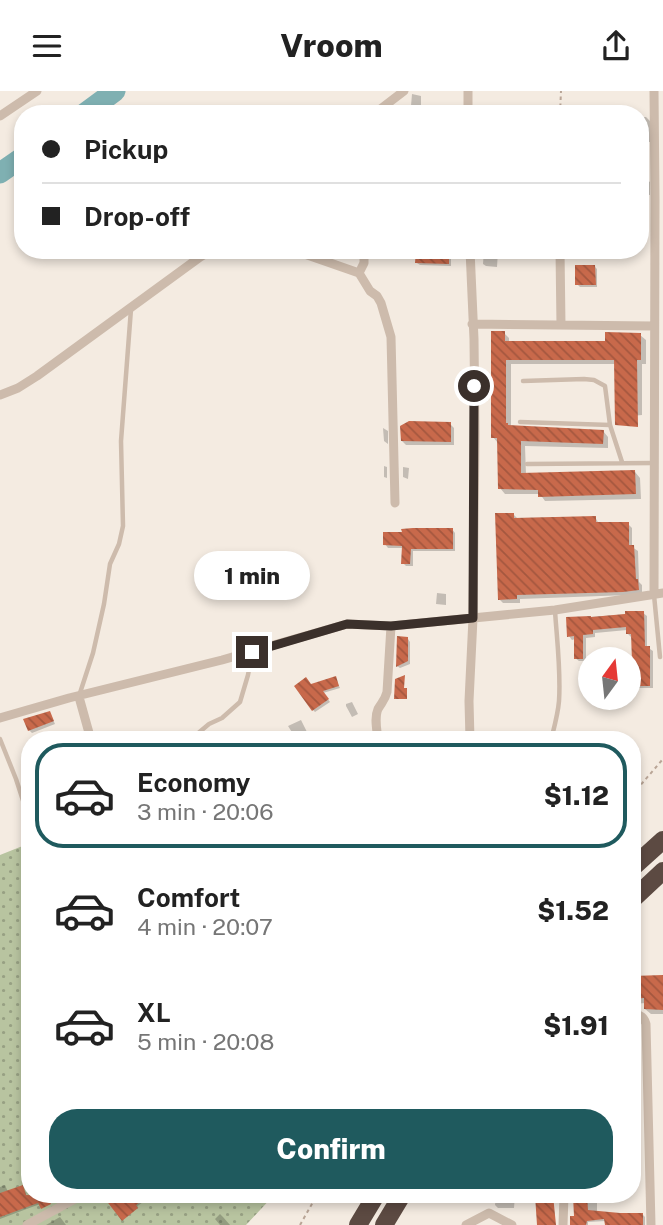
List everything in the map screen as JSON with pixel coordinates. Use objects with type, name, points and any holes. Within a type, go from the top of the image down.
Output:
[{"type":"highway","points":[[641,860],[663,840]]},
{"type":"highway","points":[[641,892],[663,871]]},
{"type":"highway","points":[[358,1225],[371,1203]]},
{"type":"highway","points":[[384,1225],[397,1203]]},
{"type":"street","points":[[16,105],[37,91]]},
{"type":"street","points":[[386,105],[404,91]]},
{"type":"street","points":[[0,718],[252,652],[347,624],[391,626],[555,610],[658,594],[654,463],[654,91]]},
{"type":"street","points":[[0,395],[19,388],[37,376],[197,259]]},
{"type":"street","points":[[319,259],[359,273],[370,291],[382,303],[391,337],[395,503]]},
{"type":"street","points":[[359,273],[363,259]]},
{"type":"street","points":[[470,259],[475,433],[470,731]]},
{"type":"street","points":[[560,259],[561,325]]},
{"type":"street","points":[[472,324],[654,326]]},
{"type":"street","points":[[377,731],[377,712],[387,692],[391,626]]},
{"type":"street","points":[[79,697],[88,731]]},
{"type":"street","points":[[641,1015],[646,1024],[651,1225]]},
{"type":"street","points":[[27,1225],[67,1203]]},
{"type":"street","points":[[563,1225],[564,1203]]},
{"type":"street","points":[[466,1225],[489,1213],[512,1225]]},
{"type":"lane","points":[[79,697],[93,653],[110,563],[119,544],[123,526],[121,441],[131,308]]},
{"type":"lane","points":[[523,381],[584,379],[594,380],[605,386],[610,425],[622,462]]},
{"type":"lane","points":[[520,422],[610,425]]},
{"type":"lane","points":[[527,464],[654,463]]},
{"type":"lane","points":[[658,594],[660,657]]},
{"type":"lane","points":[[553,731],[559,701],[559,650],[555,610]]},
{"type":"lane","points":[[201,731],[222,719],[240,702],[252,652]]},
{"type":"lane","points":[[0,739],[21,794]]},
{"type":"path","points":[[641,785],[663,759]]},
{"type":"path","points":[[300,1225],[312,1203]]},
{"type":"green space","points":[[21,847],[21,1203],[267,1203],[246,1225],[0,1225],[0,855]]},
{"type":"building","points":[[415,259],[449,259],[449,264],[415,263]]},
{"type":"building","points":[[575,265],[595,265],[596,285],[575,285]]},
{"type":"building","points":[[491,331],[505,331],[505,341],[605,341],[605,332],[641,333],[641,360],[637,360],[638,427],[615,425],[614,360],[506,360],[508,425],[604,430],[603,444],[521,441],[521,473],[635,470],[636,494],[538,497],[538,490],[498,489],[497,438],[491,438]]},
{"type":"building","points":[[409,421],[451,422],[451,442],[401,441],[400,426]]},
{"type":"building","points":[[495,513],[514,513],[514,518],[596,516],[596,522],[629,522],[629,545],[634,545],[639,590],[517,595],[517,599],[498,600]]},
{"type":"building","points":[[453,528],[453,549],[411,549],[410,564],[401,564],[402,546],[383,545],[383,532],[402,532],[401,529]]},
{"type":"building","points":[[625,611],[644,611],[645,646],[650,646],[650,686],[641,686],[641,647],[631,647],[631,634],[626,634],[626,627],[593,630],[593,634],[583,635],[583,647],[578,647],[578,659],[574,659],[574,636],[567,637],[566,617],[625,614]]},
{"type":"building","points":[[397,636],[408,637],[408,661],[396,667]]},
{"type":"building","points":[[405,675],[407,699],[394,699],[395,679]]},
{"type":"building","points":[[336,676],[339,686],[323,691],[329,699],[312,711],[294,686],[306,677],[311,684]]},
{"type":"building","points":[[50,711],[54,721],[28,731],[23,719]]},
{"type":"building","points":[[663,975],[663,1010],[644,1009],[641,976]]},
{"type":"building","points":[[21,1186],[21,1203],[38,1203],[0,1217],[0,1193]]},
{"type":"building","points":[[38,1203],[51,1204],[41,1209]]},
{"type":"building","points":[[108,1203],[139,1203],[136,1205],[138,1208],[122,1221]]},
{"type":"building","points":[[536,1203],[554,1203],[556,1225],[537,1225]]},
{"type":"building","points":[[573,1203],[588,1203],[588,1210],[643,1213],[643,1225],[605,1225],[604,1219],[587,1221],[586,1225],[570,1225],[570,1216],[574,1216]]},
{"type":"waterway","points":[[96,105],[115,91]]},
{"type":"waterway","points":[[0,173],[14,163]]},
{"type":"route","points":[[252,652],[347,624],[391,626],[473,618],[474,386]]}]
